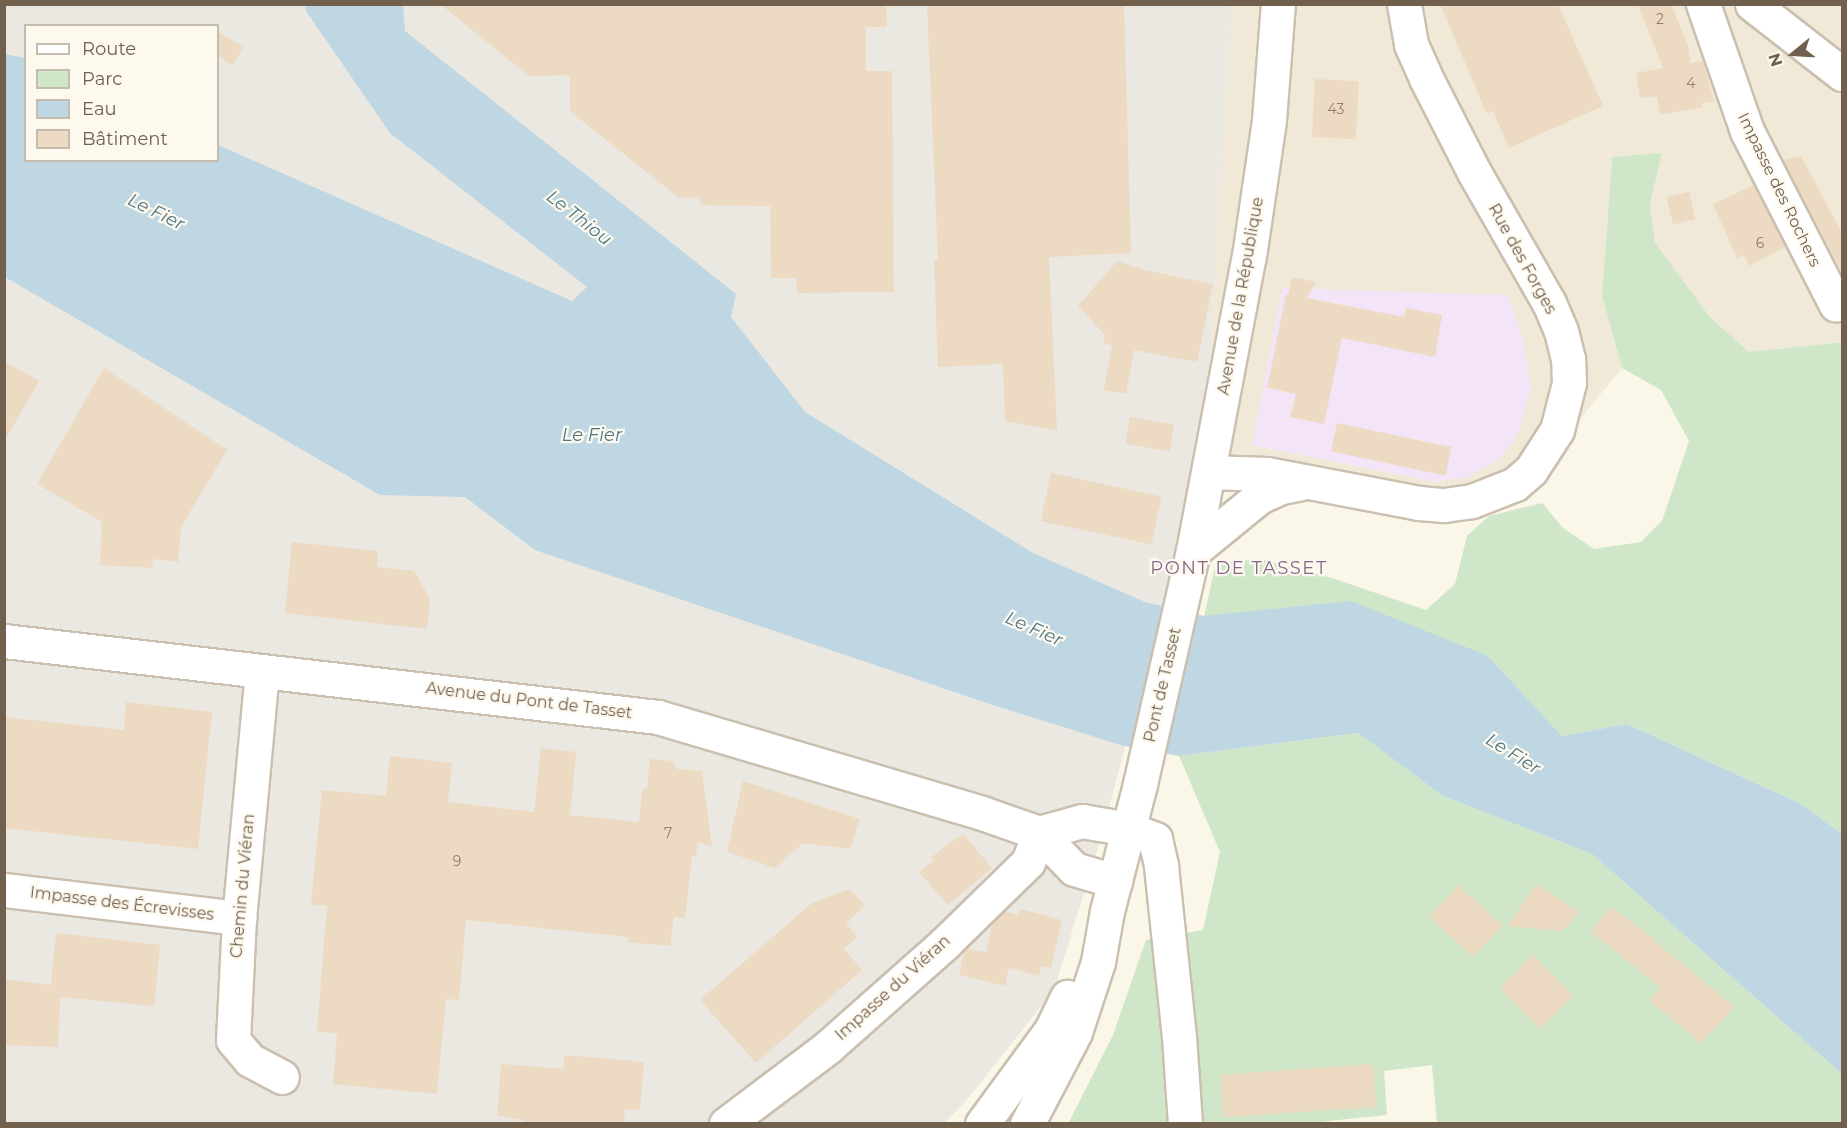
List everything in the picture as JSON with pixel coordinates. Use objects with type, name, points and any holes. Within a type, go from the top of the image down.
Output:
[{"type":"street","name":"Avenue de la République","points":[[1185,585],[1209,472],[1263,166],[1278,4]]},
{"type":"street","name":"Rue des Forges","points":[[1209,472],[1267,474],[1428,504],[1463,502],[1496,494],[1515,484],[1531,470],[1557,430],[1565,406],[1569,375],[1561,331],[1549,303],[1474,172],[1426,78],[1411,44],[1404,4]]},
{"type":"street","name":"Impasse des Rochers","points":[[1702,4],[1747,131],[1836,305]]},
{"type":"street","points":[[1752,4],[1842,74]]},
{"type":"street","name":"Rue des Forges","points":[[1193,551],[1259,497],[1281,487],[1312,482]]},
{"type":"street","name":"Pont de Tasset","points":[[1111,896],[1140,784],[1185,585]]},
{"type":"street","name":"Avenue du Pont de Tasset","points":[[4,641],[658,717],[982,813],[1039,833],[1074,869],[1111,896]]},
{"type":"street","name":"Chemin du Viéran","points":[[262,670],[239,918],[233,1040],[250,1059],[282,1077]]},
{"type":"street","points":[[1039,833],[1083,821],[1128,829],[1155,839],[1161,866],[1179,1036],[1185,1124]]},
{"type":"street","name":"Impasse du Viéran","points":[[726,1124],[828,1047],[945,943],[1028,862],[1039,833]]},
{"type":"street","name":"Impasse des Écrevisses","points":[[4,890],[239,918]]},
{"type":"street","points":[[982,1124],[1051,1030],[1111,896]]},
{"type":"street","points":[[1027,1124],[1075,1032],[1098,962],[1111,896]]},
{"type":"shaded area","points":[[5,5],[1232,5],[1204,451],[1100,841],[1054,990],[966,1101],[944,1123],[5,1124]]},
{"type":"shaded area","points":[[1232,5],[1842,5],[1842,342],[1749,352],[1710,317],[1655,243],[1650,204],[1662,154],[1612,157],[1602,296],[1622,368],[1512,501],[1204,451]]},
{"type":"shaded area","points":[[1282,288],[1508,295],[1523,340],[1531,388],[1517,436],[1499,459],[1468,477],[1435,482],[1252,445]]},
{"type":"green space","points":[[1662,153],[1650,204],[1655,243],[1710,317],[1749,352],[1842,342],[1842,834],[1801,804],[1627,724],[1562,736],[1488,656],[1204,616],[1216,563],[1260,559],[1332,578],[1426,610],[1455,584],[1467,536],[1489,516],[1542,503],[1563,528],[1594,549],[1641,542],[1662,521],[1689,441],[1661,390],[1622,368],[1602,296],[1612,157]]},
{"type":"green space","points":[[1358,733],[1443,796],[1592,854],[1842,1074],[1842,1123],[1437,1123],[1432,1065],[1384,1071],[1387,1115],[1299,1124],[1068,1124],[1113,1035],[1146,940],[1203,930],[1220,852],[1179,756]]},
{"type":"water","name":"Le Fier","points":[[305,5],[403,5],[405,31],[736,294],[731,317],[805,412],[1033,553],[1145,602],[1204,616],[1351,601],[1488,656],[1562,736],[1627,724],[1801,804],[1842,834],[1842,1074],[1592,854],[1443,796],[1358,733],[1179,756],[1124,746],[990,704],[535,550],[465,497],[380,495],[5,277],[5,54],[24,58],[24,162],[219,162],[219,145],[572,301],[587,287],[390,133],[306,11]]},
{"type":"building","points":[[440,4],[886,4],[887,27],[866,27],[866,71],[892,71],[894,292],[797,293],[796,278],[771,278],[770,206],[700,205],[700,197],[679,198],[570,111],[570,75],[529,76]]},
{"type":"building","points":[[927,4],[1124,4],[1131,253],[1049,257],[1057,431],[1005,421],[1003,364],[938,367],[934,261],[938,261]]},
{"type":"building","points":[[1440,4],[1558,4],[1603,106],[1509,148],[1493,111],[1487,114]]},
{"type":"building","points":[[1638,4],[1671,4],[1688,46],[1691,63],[1703,61],[1714,101],[1702,103],[1703,107],[1660,115],[1657,97],[1640,98],[1636,73],[1663,68]]},
{"type":"building","points":[[219,33],[244,47],[233,66],[219,57]]},
{"type":"building","points":[[1315,79],[1359,81],[1356,139],[1312,137]]},
{"type":"building","points":[[1801,156],[1842,233],[1842,272],[1783,160]]},
{"type":"building","points":[[1754,185],[1785,247],[1749,266],[1744,255],[1737,258],[1713,204]]},
{"type":"building","points":[[1689,192],[1695,219],[1673,224],[1667,197]]},
{"type":"building","points":[[1117,261],[1145,270],[1213,284],[1197,362],[1134,350],[1126,394],[1104,390],[1112,345],[1103,344],[1105,335],[1078,306]]},
{"type":"building","points":[[1292,277],[1316,282],[1307,298],[1404,317],[1406,308],[1442,315],[1435,357],[1342,338],[1324,424],[1290,417],[1296,394],[1267,388],[1286,294],[1288,295]]},
{"type":"building","points":[[4,361],[39,381],[4,442]]},
{"type":"building","points":[[104,368],[227,450],[181,527],[178,562],[153,559],[152,568],[100,565],[102,522],[37,484]]},
{"type":"building","points":[[1130,417],[1174,425],[1170,451],[1125,444]]},
{"type":"building","points":[[1337,423],[1451,447],[1445,476],[1331,451]]},
{"type":"building","points":[[1051,473],[1162,496],[1151,544],[1041,521]]},
{"type":"building","points":[[292,542],[378,551],[377,567],[414,571],[430,599],[427,629],[285,613]]},
{"type":"building","points":[[126,702],[212,712],[198,849],[4,828],[4,717],[124,730]]},
{"type":"building","points":[[541,748],[576,752],[570,815],[639,822],[642,791],[647,787],[650,759],[672,761],[677,769],[702,771],[712,847],[698,842],[696,856],[692,856],[685,919],[674,917],[670,946],[628,942],[628,937],[466,920],[459,1000],[446,999],[437,1094],[333,1084],[337,1034],[317,1031],[327,906],[311,905],[322,790],[386,796],[390,756],[452,763],[448,802],[534,812]]},
{"type":"building","points":[[743,781],[860,819],[850,849],[803,843],[775,868],[727,852]]},
{"type":"building","points":[[964,835],[992,868],[948,905],[919,872],[935,859],[929,859]]},
{"type":"building","points":[[1536,884],[1579,912],[1563,931],[1508,926]]},
{"type":"building","points":[[1458,885],[1503,925],[1474,957],[1429,917]]},
{"type":"building","points":[[850,889],[865,906],[846,923],[857,937],[844,949],[862,970],[756,1063],[700,1000],[812,903]]},
{"type":"building","points":[[1610,907],[1655,939],[1654,941],[1735,1007],[1700,1043],[1649,1000],[1660,987],[1591,932]]},
{"type":"building","points":[[1020,909],[1062,920],[1051,968],[1041,966],[1039,976],[1009,968],[1005,986],[959,975],[965,949],[986,952],[993,923],[1006,912],[1018,915]]},
{"type":"building","points":[[56,933],[160,945],[154,1006],[60,997],[58,1047],[4,1045],[4,979],[51,985]]},
{"type":"building","points":[[1533,955],[1573,995],[1540,1029],[1500,988]]},
{"type":"building","points":[[565,1055],[644,1062],[640,1110],[625,1109],[624,1124],[530,1124],[519,1119],[497,1116],[501,1064],[563,1069]]},
{"type":"building","points":[[1373,1064],[1376,1107],[1223,1118],[1220,1075]]},
{"type":"district","name":"PONT DE TASSET","points":[[1239,568]]},
{"type":"water label","name":"Le Thiou","points":[[579,218]]}]
